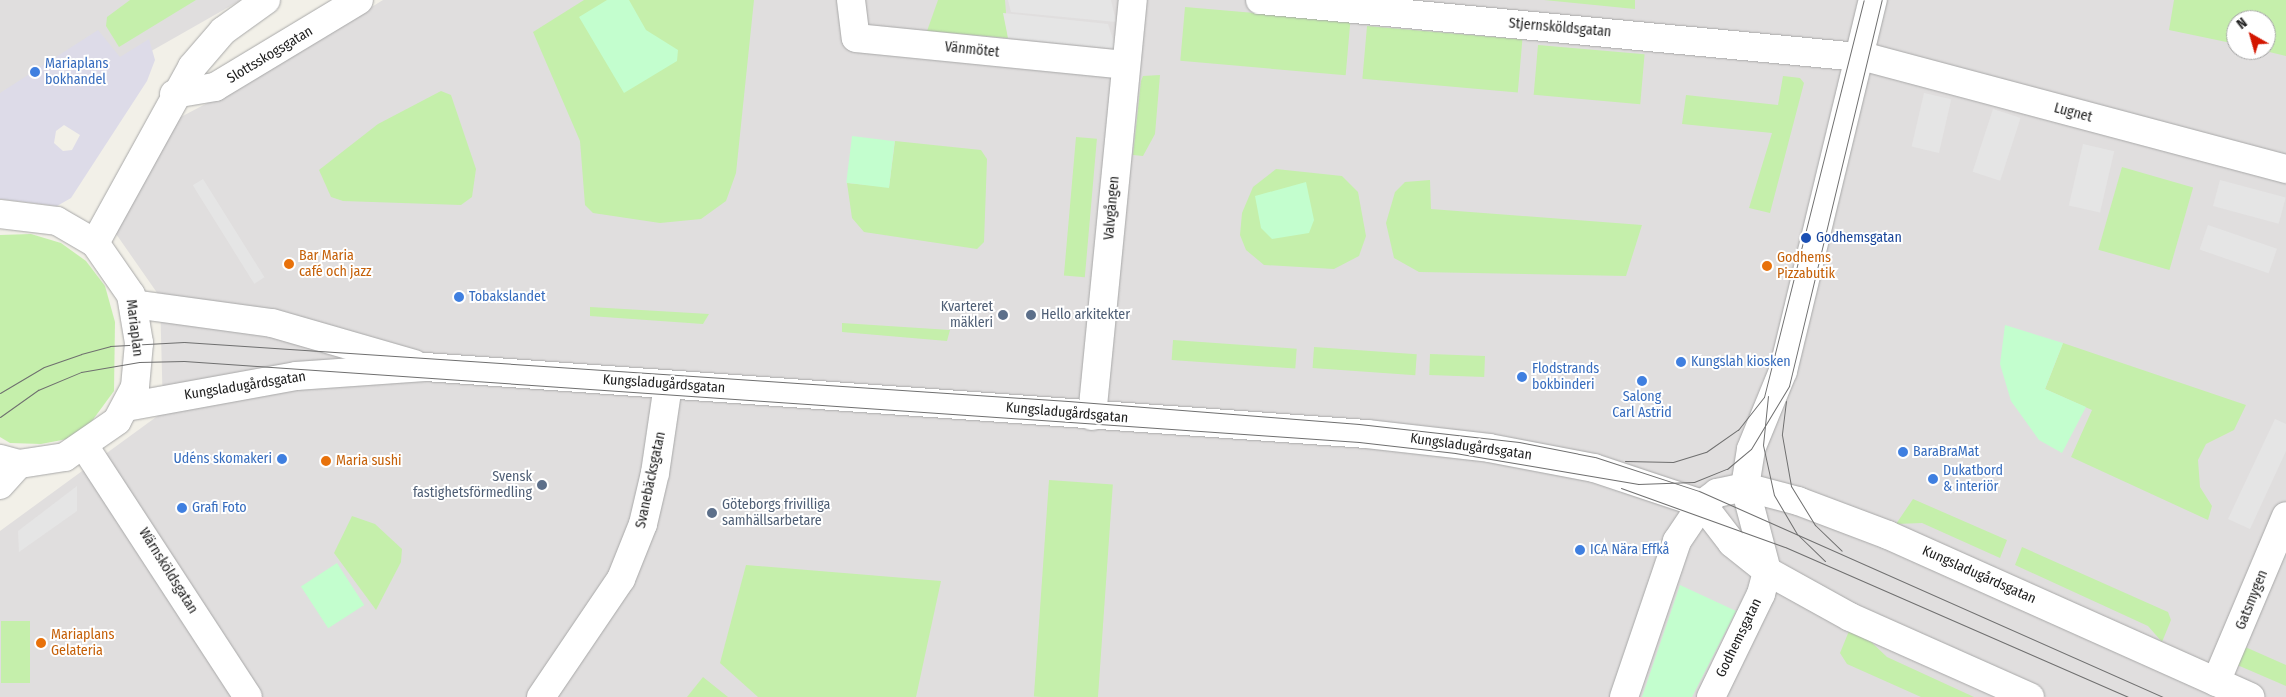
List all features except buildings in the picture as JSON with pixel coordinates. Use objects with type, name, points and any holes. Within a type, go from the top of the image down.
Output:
[{"type":"street","points":[[95,243],[116,211],[174,94],[224,32],[266,0]]},
{"type":"street","name":"Slottsskogsgatan","points":[[174,94],[215,87],[359,0]]},
{"type":"street","name":"Vänmötet","points":[[851,0],[856,38],[1125,65]]},
{"type":"street","name":"Valvgången","points":[[1092,416],[1125,65],[1133,0]]},
{"type":"street","name":"Stjernsköldsgatan","points":[[1260,0],[1860,58]]},
{"type":"street","points":[[1767,571],[1745,488],[1755,434],[1782,371],[1873,0]]},
{"type":"street","name":"Lugnet","points":[[1860,58],[2286,169]]},
{"type":"street","name":"Mariaplan","points":[[0,214],[57,221],[95,243],[118,273],[133,304],[139,362],[126,407],[117,421],[85,447],[57,459],[10,462]]},
{"type":"street","name":"Kungsladugårdsgatan","points":[[133,304],[272,323],[425,367]]},
{"type":"street","name":"Kungsladugårdsgatan","points":[[126,407],[296,376],[425,367],[1092,416],[1367,434],[1489,448],[1594,468],[1702,504],[1717,493],[1745,488],[1798,501],[1888,535],[2250,697]]},
{"type":"street","name":"Svanebäcksgatan","points":[[541,697],[622,579],[653,482],[668,385]]},
{"type":"street","name":"Wärnsköldsgatan","points":[[85,447],[118,494],[248,697]]},
{"type":"street","points":[[0,485],[10,462]]},
{"type":"street","points":[[1624,697],[1677,541],[1702,504],[1732,544],[1767,571],[1850,617],[2030,697]]},
{"type":"street","name":"Gatsmygen","points":[[2216,682],[2286,516]]},
{"type":"street","name":"Godhemsgatan","points":[[1711,697],[1761,594],[1767,571]]},
{"type":"shaded area","points":[[0,0],[241,0],[0,137]]},
{"type":"shaded area","points":[[383,0],[2286,0],[2286,697],[0,697],[0,531],[163,412],[160,297],[114,231],[177,119],[261,75]]},
{"type":"shaded area","points":[[1008,0],[1111,0],[1116,22],[1011,12]]},
{"type":"shaded area","points":[[1003,13],[1108,24],[1116,49],[1008,38]]},
{"type":"shaded area","points":[[98,30],[120,57],[149,39],[155,60],[147,81],[71,198],[57,206],[0,199],[0,93]],"holes":[[[64,125],[80,135],[72,150],[63,151],[54,143],[56,131]]]},
{"type":"shaded area","points":[[1924,93],[1951,99],[1939,153],[1912,147]]},
{"type":"shaded area","points":[[1993,109],[2021,118],[2000,181],[1973,172]]},
{"type":"shaded area","points":[[2083,144],[2114,151],[2100,213],[2069,205]]},
{"type":"shaded area","points":[[203,179],[264,277],[254,284],[193,185]]},
{"type":"shaded area","points":[[2220,180],[2286,198],[2279,224],[2213,206]]},
{"type":"shaded area","points":[[2208,225],[2277,249],[2269,273],[2200,250]]},
{"type":"shaded area","points":[[2275,419],[2286,424],[2286,451],[2250,529],[2228,519]]},
{"type":"shaded area","points":[[77,486],[77,511],[19,552],[18,531]]},
{"type":"green space","points":[[130,0],[196,0],[119,47],[106,26],[107,17]]},
{"type":"green space","points":[[584,0],[754,0],[736,173],[726,201],[701,219],[660,223],[593,213],[585,205],[580,141],[533,32]]},
{"type":"green space","points":[[607,0],[629,0],[646,30],[678,50],[677,61],[624,93],[579,17]]},
{"type":"green space","points":[[938,0],[1005,0],[1008,38],[927,31]]},
{"type":"green space","points":[[1544,0],[1635,0],[1635,9]]},
{"type":"green space","points":[[2174,0],[2286,0],[2286,56],[2276,54],[2276,10],[2226,10],[2226,42],[2169,30]]},
{"type":"green space","points":[[1185,7],[1350,21],[1346,75],[1180,61]]},
{"type":"green space","points":[[1367,26],[1522,40],[1518,92],[1362,79]]},
{"type":"green space","points":[[1538,45],[1645,54],[1640,104],[1534,95]]},
{"type":"green space","points":[[1160,75],[1155,134],[1143,156],[1133,155],[1141,81],[1143,76]]},
{"type":"green space","points":[[1783,76],[1800,78],[1804,83],[1770,213],[1749,208],[1772,133],[1682,124],[1686,95],[1778,105]]},
{"type":"green space","points":[[441,91],[451,95],[476,169],[472,197],[461,205],[343,201],[331,197],[319,170],[378,124]]},
{"type":"green space","points":[[852,136],[895,141],[889,188],[846,183]]},
{"type":"green space","points":[[1076,137],[1097,139],[1085,277],[1064,275]]},
{"type":"green space","points":[[895,141],[981,150],[987,159],[984,242],[977,249],[864,232],[852,218],[847,183],[889,187]]},
{"type":"green space","points":[[2122,167],[2193,187],[2169,270],[2098,250]]},
{"type":"green space","points":[[1276,169],[1342,176],[1358,192],[1366,236],[1359,256],[1334,269],[1264,265],[1246,250],[1240,235],[1242,213],[1253,187]]},
{"type":"green space","points":[[1430,180],[1431,209],[1642,225],[1626,276],[1419,272],[1394,258],[1386,223],[1395,192],[1405,182]]},
{"type":"green space","points":[[1306,182],[1314,220],[1309,233],[1272,239],[1261,228],[1255,196]]},
{"type":"green space","points":[[31,234],[61,243],[86,261],[105,286],[115,322],[114,391],[89,425],[67,439],[41,444],[10,443],[0,437],[0,235]]},
{"type":"green space","points":[[590,307],[709,314],[703,324],[590,316]]},
{"type":"green space","points":[[842,323],[950,330],[947,341],[842,332]]},
{"type":"green space","points":[[2005,325],[2063,343],[2045,389],[2086,407],[2062,453],[2039,440],[2011,401],[2000,364]]},
{"type":"green space","points":[[1173,340],[1297,349],[1295,369],[1172,360]]},
{"type":"green space","points":[[2063,343],[2246,405],[2234,430],[2206,444],[2198,460],[2200,487],[2212,506],[2208,520],[2071,457],[2092,410],[2045,389]]},
{"type":"green space","points":[[1314,347],[1417,354],[1415,375],[1313,368]]},
{"type":"green space","points":[[1430,354],[1485,356],[1484,377],[1429,375]]},
{"type":"green space","points":[[1049,480],[1113,484],[1098,697],[1034,696]]},
{"type":"green space","points":[[1913,499],[2007,540],[2000,558],[1922,523],[1896,524]]},
{"type":"green space","points":[[352,516],[375,524],[402,549],[401,562],[376,610],[334,553]]},
{"type":"green space","points":[[2022,547],[2168,612],[2171,620],[2162,642],[2148,626],[2015,565]]},
{"type":"green space","points":[[337,563],[364,605],[328,628],[301,586]]},
{"type":"green space","points":[[746,565],[941,581],[916,697],[758,697],[720,663]]},
{"type":"green space","points":[[1680,585],[1736,611],[1692,697],[1642,697]]},
{"type":"green space","points":[[1,621],[30,621],[30,683],[1,683]]},
{"type":"green space","points":[[1849,631],[1868,639],[1887,657],[1974,697],[1921,697],[1847,664],[1840,653]]},
{"type":"green space","points":[[2243,646],[2286,665],[2286,686],[2235,664]]},
{"type":"green space","points":[[703,677],[728,697],[687,697]]},
{"type":"tram line","points":[[1625,461],[1673,462],[1706,452],[1738,430],[1764,397],[1864,0]]},
{"type":"tram line","points":[[0,417],[38,390],[81,372],[139,362],[184,361],[1359,442],[1455,453],[1638,484],[1694,482],[1727,469],[1751,449],[1789,386],[1882,0]]},
{"type":"tram line","points":[[0,393],[44,367],[81,354],[110,346],[184,342],[1068,401],[1359,424],[1519,442],[1595,457],[1699,491],[2163,697]]},
{"type":"tram line","points":[[1768,396],[1763,445],[1774,495],[1797,534],[1825,561]]},
{"type":"tram line","points":[[1786,401],[1782,435],[1791,486],[1815,525],[1842,551]]},
{"type":"tram line","points":[[1621,488],[1785,547],[2128,697]]},
{"type":"place","name":"Mariaplans bokhandel","points":[[35,72]]},
{"type":"place","name":"Godhemsgatan","points":[[1806,238]]},
{"type":"place","name":"Bar Maria café och jazz","points":[[289,264]]},
{"type":"place","name":"Godhems Pizzabutik","points":[[1767,266]]},
{"type":"place","name":"Tobakslandet","points":[[459,297]]},
{"type":"place","name":"Kvarteret mäkleri","points":[[1003,315]]},
{"type":"place","name":"Hello arkitekter","points":[[1031,315]]},
{"type":"place","name":"Kungslah kiosken","points":[[1681,362]]},
{"type":"place","name":"Flodstrands bokbinderi","points":[[1522,377]]},
{"type":"place","name":"Salong Carl Astrid","points":[[1642,381]]},
{"type":"place","name":"BaraBraMat","points":[[1903,452]]},
{"type":"place","name":"Udéns skomakeri","points":[[282,459]]},
{"type":"place","name":"Maria sushi","points":[[326,461]]},
{"type":"place","name":"Dukatbord & interiör","points":[[1933,479]]},
{"type":"place","name":"Svensk fastighetsförmedling","points":[[542,485]]},
{"type":"place","name":"Grafi Foto","points":[[182,508]]},
{"type":"place","name":"Göteborgs frivilliga samhällsarbetare","points":[[712,513]]},
{"type":"place","name":"ICA Nära Effkå","points":[[1580,550]]},
{"type":"place","name":"Mariaplans Gelateria","points":[[41,643]]}]
